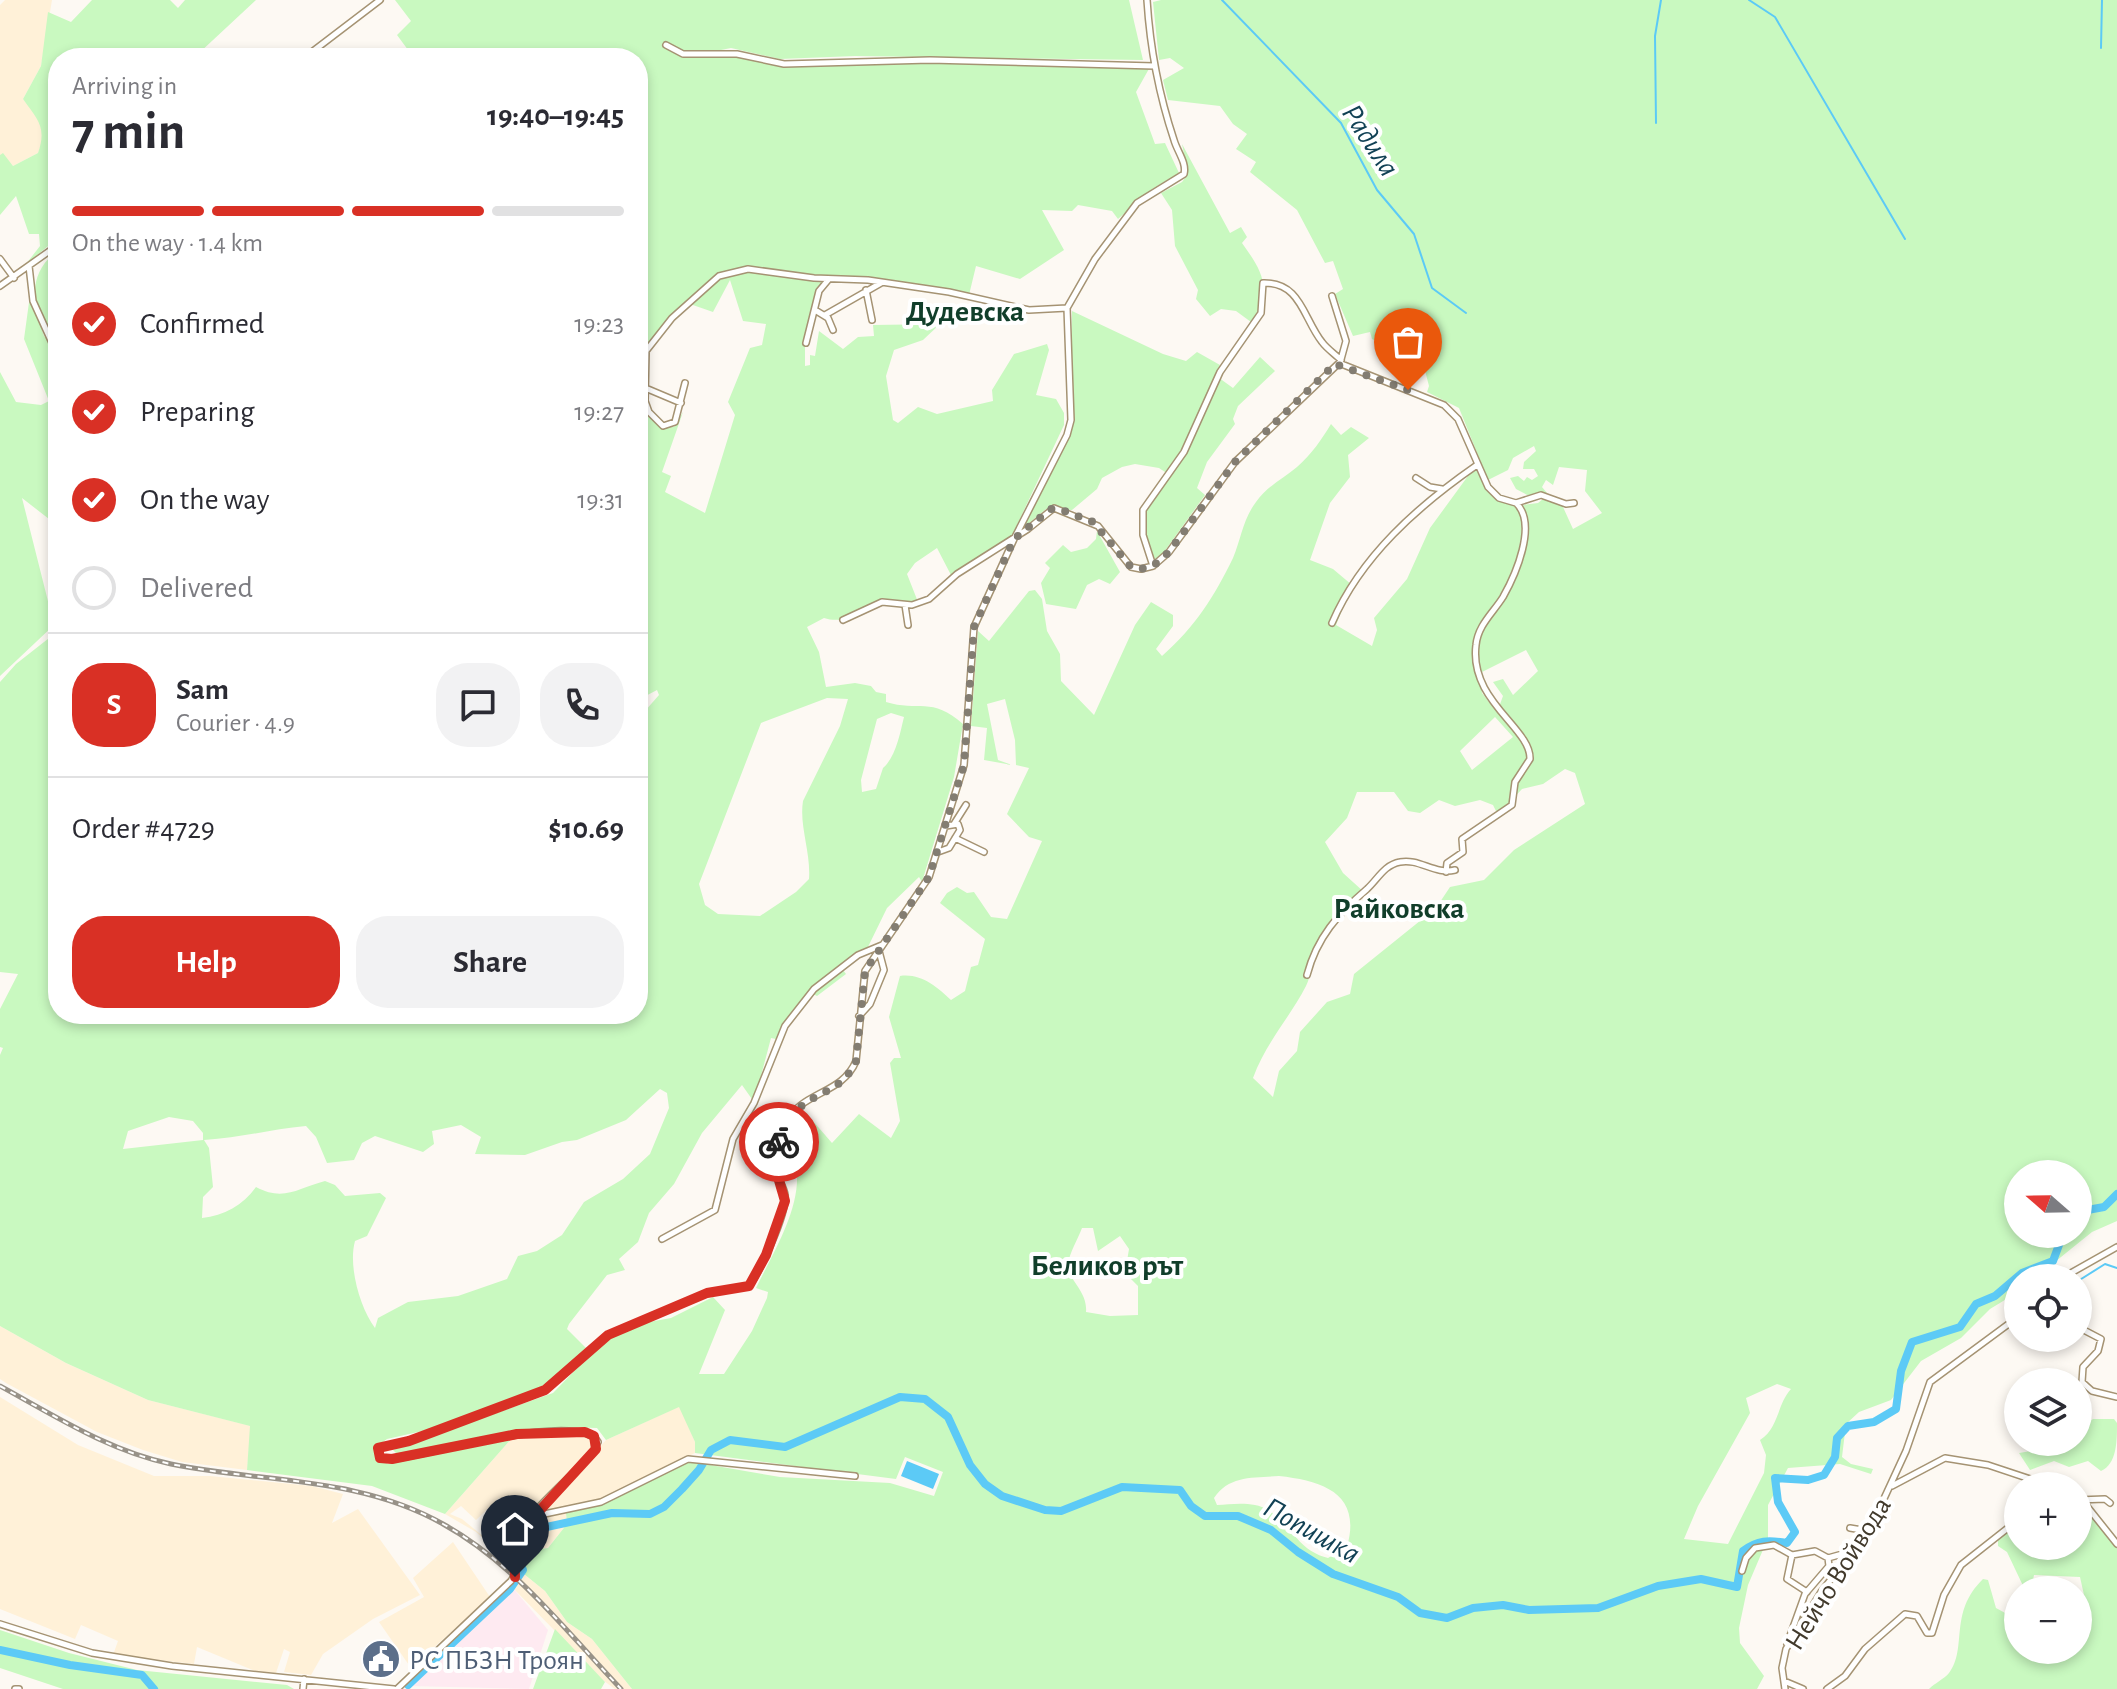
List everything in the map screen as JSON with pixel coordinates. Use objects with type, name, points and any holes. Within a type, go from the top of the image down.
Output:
[{"type":"street","points":[[317,48],[380,0]]},
{"type":"street","points":[[0,1624],[92,1653],[157,1664],[396,1689],[511,1581],[516,1572],[516,1541],[534,1516],[596,1449],[597,1440],[592,1435],[517,1434],[392,1459],[380,1458],[378,1448],[409,1441],[545,1390],[608,1335],[707,1293],[749,1286],[766,1255],[785,1201],[776,1170],[784,1125],[805,1101],[835,1087],[851,1072],[856,1061],[865,971],[920,894],[938,852],[966,753],[972,635],[1014,539],[1067,435],[1071,420],[1067,308],[1095,259],[1137,203],[1184,174],[1186,169],[1175,144],[1155,66],[1147,0]]},
{"type":"street","points":[[666,45],[683,54],[737,54],[784,64],[930,60],[1151,63],[1155,66]]},
{"type":"street","points":[[0,286],[48,252]]},
{"type":"street","points":[[0,259],[14,278]]},
{"type":"street","points":[[29,266],[33,301],[48,334]]},
{"type":"street","points":[[648,348],[672,318],[719,276],[748,269],[882,282],[949,292],[1029,310],[1067,308]]},
{"type":"street","points":[[806,343],[819,291],[830,279]]},
{"type":"street","points":[[825,315],[882,282]]},
{"type":"street","points":[[1153,566],[1143,535],[1143,510],[1184,452],[1220,372],[1261,313],[1263,283],[1276,282],[1289,289],[1322,342],[1340,362],[1444,405],[1458,419],[1491,493],[1516,503],[1526,520],[1521,548],[1507,590],[1483,623],[1475,646],[1480,679],[1492,703],[1527,744],[1530,759],[1515,782],[1512,805],[1462,839],[1463,852],[1447,863],[1446,872]]},
{"type":"street","points":[[867,289],[872,320]]},
{"type":"street","points":[[843,620],[882,602],[905,605],[929,599],[957,574],[1014,539],[1051,509],[1057,508],[1098,526],[1131,567],[1141,569],[1153,566],[1169,552],[1235,462],[1340,362],[1346,341],[1332,296]]},
{"type":"street","points":[[815,310],[825,315],[833,330]]},
{"type":"street","points":[[648,408],[663,426],[675,422],[685,383]]},
{"type":"street","points":[[648,389],[681,403]]},
{"type":"street","points":[[1332,623],[1360,571],[1443,489],[1477,465]]},
{"type":"street","points":[[1416,478],[1430,487],[1443,489]]},
{"type":"street","points":[[1516,503],[1541,495],[1566,504],[1574,503]]},
{"type":"street","points":[[905,605],[908,625]]},
{"type":"street","points":[[946,826],[954,824],[966,805]]},
{"type":"street","points":[[938,852],[949,848],[955,838],[960,828],[954,824]]},
{"type":"street","points":[[955,838],[984,852]]},
{"type":"street","points":[[1307,975],[1317,945],[1329,926],[1385,869],[1409,861],[1446,872],[1455,870]]},
{"type":"street","points":[[662,1239],[715,1210],[733,1139],[754,1103],[785,1026],[801,1002],[858,955],[874,946],[881,948]]},
{"type":"street","points":[[859,1016],[870,1004],[884,970],[881,948]]},
{"type":"street","points":[[2085,1264],[2117,1247]]},
{"type":"street","name":"Нейчо Войвода","points":[[1785,1689],[1786,1649],[1821,1592],[1869,1531],[1891,1486],[1934,1376],[1965,1358],[2004,1328]]},
{"type":"street","points":[[2092,1334],[2101,1339],[2098,1351],[2083,1367],[2082,1382],[2092,1391],[2117,1397]]},
{"type":"street","points":[[534,1516],[591,1505],[680,1461],[695,1458],[855,1476]]},
{"type":"street","points":[[1891,1486],[1945,1458],[2009,1472]]},
{"type":"street","points":[[2092,1500],[2105,1499],[2110,1503]]},
{"type":"street","points":[[2092,1509],[2117,1544]]},
{"type":"street","points":[[1850,1528],[1869,1531]]},
{"type":"street","points":[[1827,1689],[1845,1676],[1865,1649],[1905,1614],[1917,1616],[1927,1633],[1932,1633],[1944,1595],[1961,1565],[2004,1531]]},
{"type":"street","points":[[1742,1571],[1746,1558],[1759,1546],[1781,1547],[1792,1555],[1815,1551],[1828,1558],[1844,1556],[1857,1548]]},
{"type":"street","points":[[1792,1555],[1787,1579],[1807,1592]]},
{"type":"street","points":[[1786,1649],[1807,1592],[1827,1570],[1828,1558]]},
{"type":"street","points":[[303,1689],[304,1679]]},
{"type":"street","points":[[1784,1681],[1803,1689]]},
{"type":"shaded area","points":[[5,0],[52,0],[41,66],[23,99],[42,122],[44,137],[38,153],[13,166],[3,154],[0,155],[0,5]]},
{"type":"shaded area","points":[[0,1326],[66,1363],[148,1400],[251,1426],[247,1470],[182,1462],[143,1450],[97,1432],[6,1383],[0,1379]]},
{"type":"shaded area","points":[[0,1397],[78,1445],[154,1476],[210,1476],[312,1486],[343,1494],[332,1523],[358,1509],[420,1595],[373,1619],[323,1654],[311,1675],[284,1672],[290,1652],[284,1649],[276,1673],[255,1671],[197,1647],[194,1664],[113,1655],[118,1641],[81,1625],[75,1639],[0,1609]]},
{"type":"shaded area","points":[[680,1406],[695,1442],[695,1453],[598,1501],[548,1511],[547,1507],[606,1440]]},
{"type":"shaded area","points":[[592,1436],[596,1442],[593,1451],[538,1516],[566,1513],[567,1524],[548,1548],[540,1549],[535,1543],[523,1557],[519,1570],[476,1532],[445,1514],[511,1439]],"holes":[[[499,1498],[520,1520],[495,1546],[462,1519],[450,1514],[461,1506],[476,1520]]]},
{"type":"shaded area","points":[[453,1542],[490,1597],[411,1668],[379,1622],[424,1597],[413,1578]]},
{"type":"shaded area","points":[[519,1570],[545,1591],[567,1622],[592,1639],[632,1689],[615,1689],[604,1681],[509,1584]]},
{"type":"shaded area","points":[[513,1588],[548,1630],[529,1689],[409,1686]]},
{"type":"green space","points":[[92,0],[170,0],[178,8],[185,0],[256,0],[204,48],[48,48],[48,246],[26,264],[40,246],[39,234],[29,234],[16,196],[0,215],[0,155],[3,153],[13,166],[38,153],[41,130],[37,118],[23,99],[41,66],[48,12],[71,22]]},
{"type":"green space","points":[[395,0],[1129,0],[1143,60],[855,56],[780,59],[731,48],[716,51],[738,51],[783,62],[911,61],[1150,67],[1136,92],[1155,144],[1165,143],[1179,173],[1152,189],[1118,219],[1112,211],[1078,205],[1072,211],[1042,210],[1064,250],[1020,279],[976,266],[969,295],[875,281],[774,274],[824,281],[805,343],[805,366],[810,365],[810,355],[815,356],[819,331],[843,349],[858,337],[874,336],[873,325],[940,324],[923,340],[894,350],[886,376],[893,420],[898,423],[918,407],[937,414],[993,401],[992,390],[1014,354],[1047,344],[1049,350],[1036,395],[1056,399],[1064,413],[1064,425],[1010,540],[952,577],[937,548],[915,563],[907,574],[918,602],[886,601],[848,617],[824,618],[807,627],[819,652],[826,687],[855,683],[871,686],[876,692],[886,694],[886,702],[933,707],[952,715],[963,724],[954,777],[922,882],[919,877],[887,908],[866,951],[840,965],[838,970],[846,974],[817,996],[809,992],[776,1039],[771,1038],[754,1102],[742,1085],[702,1133],[674,1184],[649,1213],[638,1242],[619,1259],[625,1270],[607,1275],[569,1324],[567,1329],[587,1349],[576,1361],[539,1389],[427,1430],[387,1439],[375,1448],[376,1456],[388,1464],[511,1439],[445,1514],[372,1486],[247,1470],[250,1426],[148,1400],[66,1363],[0,1326],[0,1055],[3,1048],[0,1047],[0,1009],[18,974],[0,972],[0,682],[16,664],[48,639],[48,1024],[648,1024],[648,708],[659,695],[657,690],[648,695],[648,409],[662,424],[674,427],[683,412],[662,472],[671,476],[665,492],[705,513],[735,415],[728,402],[750,348],[762,345],[766,324],[743,321],[730,280],[713,312],[690,304],[658,333],[648,348],[648,48],[407,48],[397,35],[411,21]],"holes":[[[827,698],[848,699],[840,726],[803,801],[809,879],[796,892],[760,916],[718,914],[705,905],[699,884],[761,723]],[[891,713],[904,717],[894,751],[883,768],[876,789],[862,792],[861,780],[877,719]],[[660,1089],[667,1093],[669,1108],[650,1154],[623,1179],[584,1202],[562,1235],[537,1251],[518,1256],[507,1279],[458,1296],[408,1302],[378,1318],[375,1328],[357,1286],[353,1251],[355,1241],[367,1236],[386,1198],[380,1193],[345,1196],[335,1185],[325,1181],[283,1194],[256,1187],[232,1208],[202,1218],[203,1197],[213,1187],[209,1148],[204,1140],[306,1126],[316,1137],[327,1163],[354,1160],[362,1143],[375,1136],[423,1152],[434,1144],[432,1131],[461,1125],[481,1137],[475,1154],[525,1155],[577,1140],[626,1120]],[[169,1117],[193,1121],[203,1133],[203,1140],[123,1149],[128,1131]]]},
{"type":"green space","points":[[1161,0],[2117,0],[2117,1221],[2092,1232],[2092,1160],[2004,1160],[2004,1248],[2072,1248],[2052,1264],[2004,1264],[2004,1300],[1990,1309],[1961,1338],[1921,1361],[1891,1400],[1859,1412],[1846,1424],[1842,1457],[1851,1464],[1873,1469],[1871,1474],[1840,1464],[1788,1468],[1768,1505],[1768,1538],[1748,1585],[1739,1628],[1740,1643],[1764,1676],[1757,1689],[632,1689],[592,1639],[567,1622],[545,1591],[519,1570],[523,1557],[534,1542],[540,1549],[548,1548],[567,1524],[566,1513],[601,1505],[687,1461],[780,1477],[890,1483],[934,1496],[943,1472],[905,1457],[896,1479],[695,1453],[695,1442],[679,1407],[606,1440],[597,1428],[546,1429],[497,1435],[398,1455],[393,1450],[553,1393],[616,1328],[671,1318],[713,1297],[725,1310],[699,1374],[724,1374],[752,1331],[767,1298],[768,1292],[756,1288],[794,1203],[797,1174],[789,1133],[792,1125],[806,1113],[832,1143],[859,1114],[891,1138],[900,1121],[890,1063],[894,1058],[901,1058],[889,1017],[900,976],[922,979],[951,1000],[965,991],[971,967],[978,965],[985,939],[940,903],[947,893],[957,887],[967,893],[974,892],[991,917],[1007,919],[1042,841],[1029,837],[1007,814],[1029,768],[1016,765],[1015,740],[1005,699],[987,704],[998,760],[1012,765],[984,760],[987,728],[971,726],[978,631],[989,641],[1029,591],[1035,590],[1042,599],[1047,631],[1060,654],[1061,681],[1094,715],[1135,625],[1151,602],[1173,615],[1173,626],[1156,649],[1162,656],[1194,623],[1211,598],[1233,558],[1245,522],[1256,502],[1307,457],[1331,424],[1341,435],[1351,427],[1369,438],[1348,455],[1350,477],[1330,503],[1310,560],[1333,569],[1352,585],[1336,625],[1372,646],[1377,630],[1374,618],[1407,579],[1430,528],[1476,465],[1493,497],[1520,508],[1520,542],[1515,564],[1501,597],[1508,594],[1528,524],[1523,505],[1538,503],[1549,494],[1563,507],[1573,529],[1602,513],[1585,491],[1587,470],[1559,467],[1553,485],[1546,480],[1542,487],[1547,493],[1533,498],[1516,489],[1510,478],[1518,476],[1524,481],[1527,477],[1532,480],[1538,476],[1534,469],[1523,469],[1524,462],[1536,451],[1534,446],[1513,458],[1508,470],[1488,480],[1459,408],[1427,392],[1429,386],[1423,363],[1372,339],[1370,332],[1353,336],[1335,294],[1343,289],[1333,261],[1325,263],[1297,210],[1250,172],[1256,162],[1236,149],[1247,134],[1233,124],[1220,106],[1168,100],[1163,80],[1184,68],[1170,58],[1159,60],[1153,2]],"holes":[[[1526,650],[1538,671],[1513,695],[1503,679],[1493,682],[1503,696],[1499,707],[1492,706],[1482,693],[1480,673]],[[1495,717],[1513,737],[1472,770],[1460,751]],[[1565,769],[1575,773],[1585,804],[1514,850],[1484,880],[1450,887],[1436,908],[1354,974],[1350,994],[1327,1002],[1300,1032],[1297,1051],[1279,1071],[1273,1097],[1253,1078],[1258,1065],[1306,986],[1328,928],[1348,904],[1364,892],[1343,873],[1325,842],[1347,818],[1357,792],[1394,792],[1408,811],[1420,813],[1439,800],[1455,806],[1480,800],[1493,805],[1498,815],[1522,789],[1543,784]],[[1082,1228],[1093,1228],[1098,1251],[1120,1236],[1129,1249],[1125,1273],[1138,1286],[1138,1315],[1110,1316],[1086,1312],[1084,1298],[1068,1265]],[[1777,1384],[1791,1389],[1771,1429],[1760,1440],[1766,1455],[1764,1473],[1728,1544],[1684,1539],[1698,1506],[1750,1413],[1746,1398]],[[1279,1476],[1311,1482],[1336,1494],[1349,1514],[1347,1547],[1328,1558],[1317,1554],[1262,1507],[1217,1505],[1214,1498],[1235,1481]]]},
{"type":"green space","points":[[1182,144],[1230,233],[1241,227],[1247,237],[1242,243],[1260,272],[1264,290],[1251,322],[1236,311],[1221,309],[1210,316],[1196,299],[1198,290],[1175,246],[1172,210],[1161,193],[1182,182],[1188,174]]},
{"type":"green space","points":[[47,260],[48,330],[35,295],[36,283]]},
{"type":"green space","points":[[30,295],[48,341],[48,399],[24,339]]},
{"type":"green space","points":[[1072,311],[1163,354],[1186,361],[1197,352],[1220,365],[1215,375],[1233,388],[1260,357],[1275,371],[1238,406],[1233,419],[1235,424],[1207,462],[1197,488],[1205,495],[1164,552],[1150,563],[1143,536],[1142,515],[1145,505],[1168,474],[1159,468],[1135,464],[1122,467],[1102,478],[1097,489],[1072,510],[1046,509],[1023,528],[1069,436]]},
{"type":"green space","points":[[0,372],[16,402],[41,405],[48,402],[48,518],[22,498],[48,601],[48,631],[0,676]]},
{"type":"green space","points":[[1097,531],[1120,572],[1110,584],[1099,579],[1087,585],[1076,609],[1046,604],[1041,583],[1050,568],[1045,563],[1063,545],[1071,552],[1087,548],[1096,539]]},
{"type":"green space","points":[[2114,1419],[2117,1423],[2113,1457],[2106,1468],[2101,1471],[2088,1461],[2069,1467],[2054,1461],[2030,1470],[2021,1456],[2092,1456],[2092,1420]]},
{"type":"green space","points":[[2092,1515],[2117,1548],[2117,1689],[1929,1689],[1947,1675],[1954,1663],[1966,1605],[1983,1579],[1988,1580],[1996,1608],[2004,1612],[2004,1664],[2092,1664],[2092,1576],[2018,1576],[2011,1560],[2092,1560]]},
{"type":"green space","points":[[2004,1530],[2004,1550],[1998,1546],[1998,1538]]},
{"type":"green space","points":[[509,1584],[513,1588],[423,1675],[407,1686]]},
{"type":"green space","points":[[555,1629],[605,1682],[601,1689],[533,1689]]},
{"type":"green space","points":[[0,1630],[69,1653],[137,1670],[287,1685],[294,1689],[63,1689],[0,1668]]},
{"type":"water","points":[[907,1461],[939,1474],[933,1489],[901,1476]]},
{"type":"waterway","name":"Радила","points":[[1222,0],[1341,123],[1377,190],[1414,234],[1432,288],[1466,313]]},
{"type":"waterway","points":[[1656,123],[1655,36],[1661,0]]},
{"type":"waterway","points":[[1749,0],[1775,17],[1905,239]]},
{"type":"waterway","points":[[2101,48],[2102,0]]},
{"type":"waterway","name":"Попишка","points":[[2092,1209],[2104,1207],[2117,1194]]},
{"type":"waterway","name":"Попишка","points":[[408,1685],[510,1589],[523,1570],[519,1560],[542,1528],[612,1513],[650,1514],[664,1507],[682,1489],[711,1450],[730,1440],[785,1447],[900,1397],[925,1399],[948,1417],[970,1465],[985,1484],[1002,1496],[1045,1510],[1061,1511],[1122,1487],[1180,1490],[1191,1506],[1205,1516],[1238,1516],[1271,1530],[1333,1574],[1398,1597],[1420,1613],[1447,1618],[1473,1608],[1503,1605],[1529,1610],[1598,1608],[1658,1586],[1701,1579],[1737,1587],[1743,1551],[1764,1542],[1787,1543],[1795,1532],[1778,1502],[1775,1478],[1808,1480],[1824,1475],[1835,1457],[1837,1438],[1848,1426],[1874,1422],[1896,1409],[1901,1371],[1912,1342],[1960,1327],[1976,1304],[1995,1296],[2022,1273],[2053,1261],[2058,1248]]},
{"type":"waterway","points":[[2092,1272],[2105,1264],[2117,1268]]},
{"type":"waterway","points":[[0,1650],[70,1665],[142,1675],[154,1689]]},
{"type":"railway","points":[[0,1386],[83,1431],[148,1458],[206,1470],[344,1489],[411,1508],[443,1524],[493,1558],[559,1622],[621,1689]]},
{"type":"way so far","points":[[779,1142],[784,1125],[793,1111],[810,1097],[835,1087],[851,1072],[856,1061],[865,971],[910,910],[929,877],[964,765],[974,627],[1014,539],[1051,509],[1057,508],[1093,522],[1103,530],[1124,562],[1131,567],[1141,569],[1153,566],[1169,552],[1235,462],[1335,364],[1348,366],[1377,381],[1408,390]]},
{"type":"place","name":"РС ПБЗН Троян","points":[[381,1659]]},
{"type":"district","name":"Дудевска","points":[[965,311]]},
{"type":"district","name":"Райковска","points":[[1399,908]]},
{"type":"district","name":"Беликов рът","points":[[1107,1265]]},
{"type":"route","points":[[515,1577],[514,1550],[519,1533],[596,1449],[598,1442],[594,1436],[585,1432],[517,1434],[437,1453],[392,1459],[380,1458],[378,1448],[409,1441],[431,1430],[545,1390],[608,1335],[707,1293],[722,1288],[749,1286],[766,1255],[785,1201],[776,1170],[779,1142]]}]
